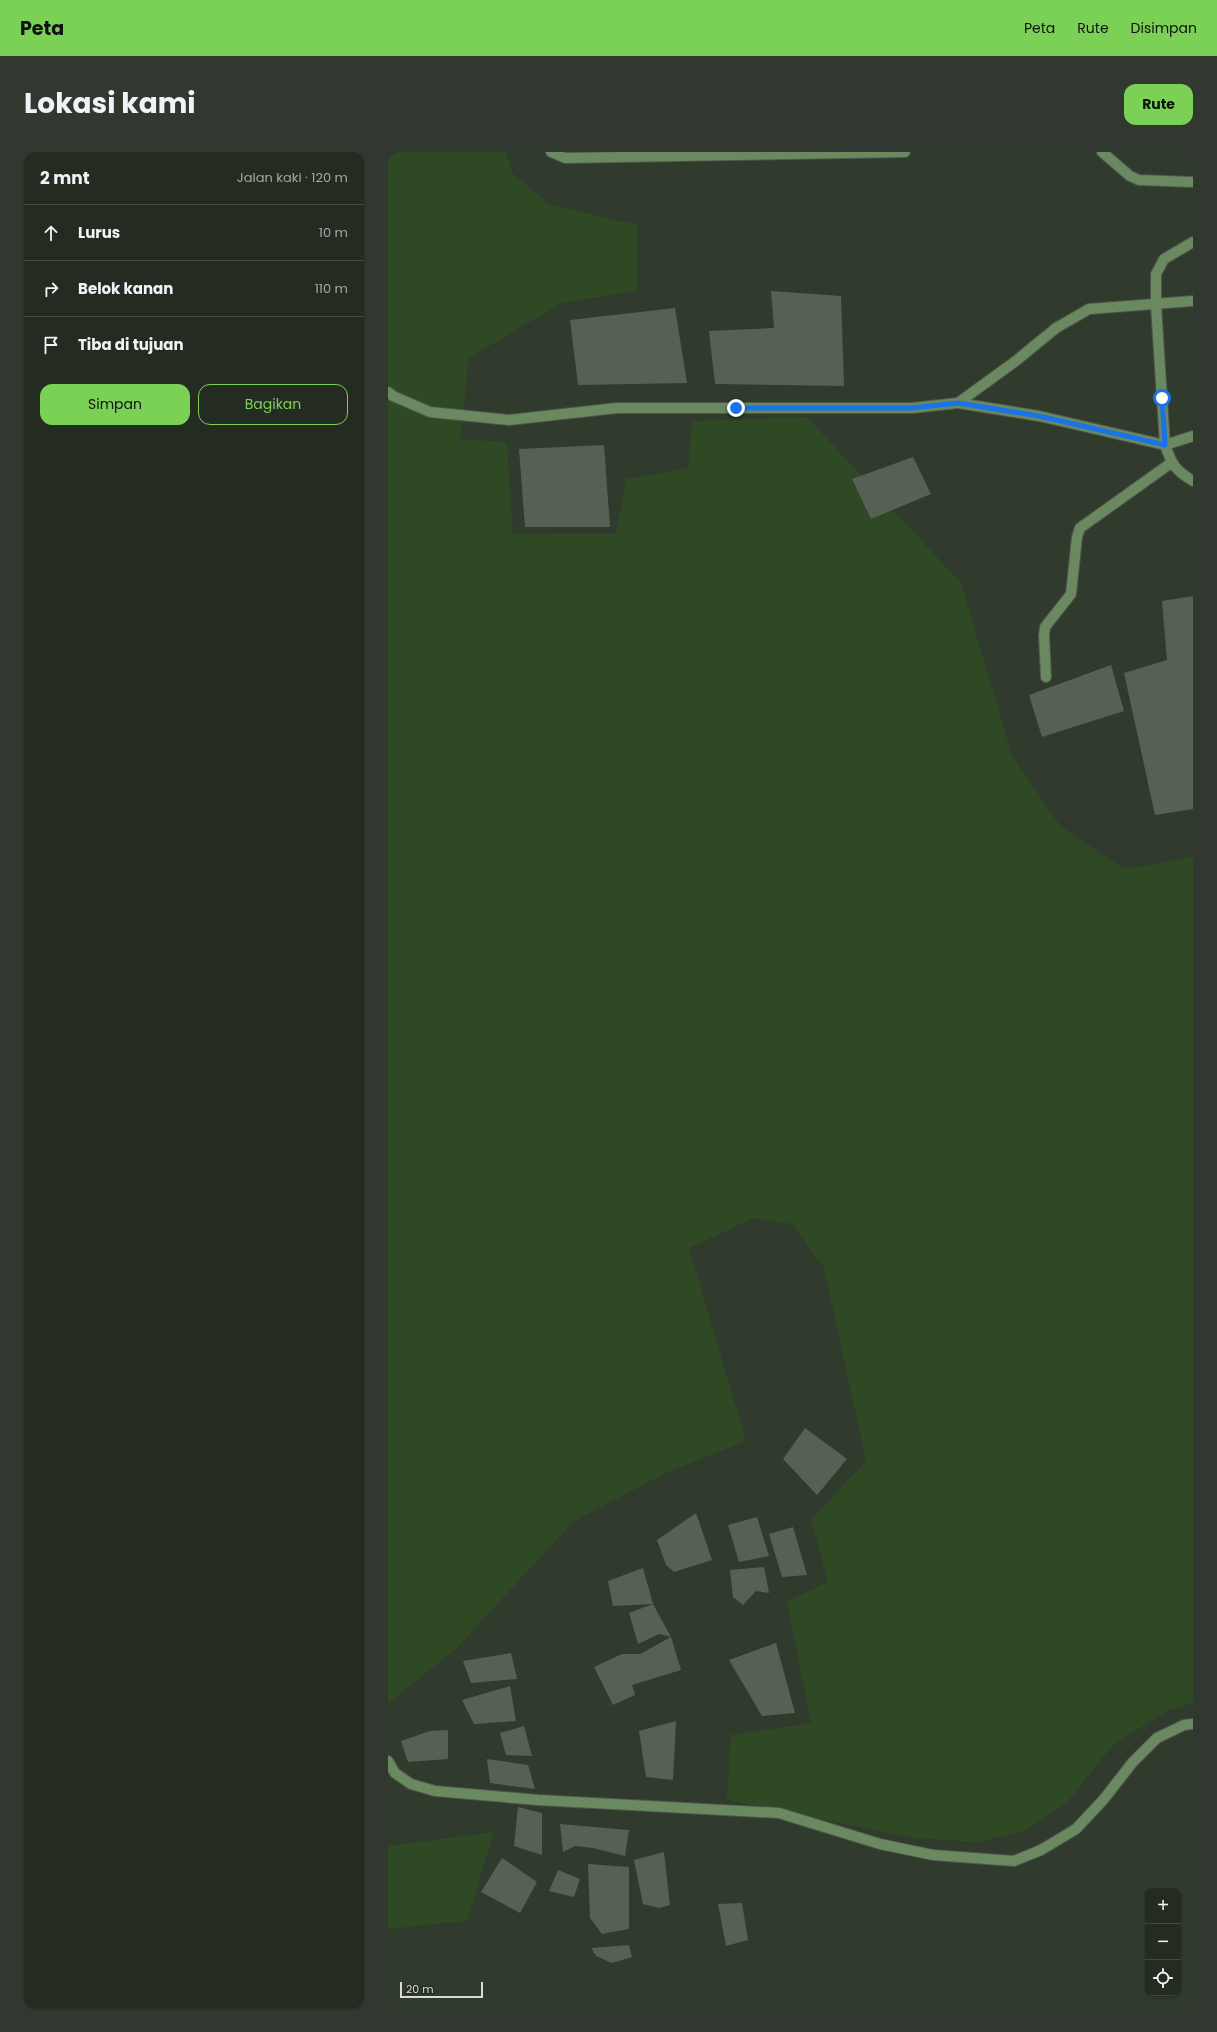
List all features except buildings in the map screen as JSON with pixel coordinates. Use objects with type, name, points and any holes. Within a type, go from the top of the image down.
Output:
[{"type":"street","points":[[551,152],[565,158],[905,152]]},
{"type":"street","points":[[1102,152],[1130,176],[1139,180],[1193,182]]},
{"type":"street","points":[[1193,242],[1164,259],[1156,274],[1156,305],[1165,445],[1171,463],[1177,471],[1193,481]]},
{"type":"street","points":[[958,403],[1017,360],[1056,328],[1089,309],[1193,301]]},
{"type":"street","points":[[388,392],[393,396],[430,412],[509,420],[618,408],[912,408],[958,403],[1039,416],[1165,445],[1193,436]]},
{"type":"street","points":[[1046,677],[1045,627],[1071,594],[1077,538],[1080,528],[1171,463]]},
{"type":"street","points":[[388,1761],[395,1773],[411,1784],[435,1791],[538,1800],[779,1813],[880,1844],[933,1855],[1014,1861],[1041,1850],[1076,1828],[1104,1799],[1132,1763],[1157,1738],[1184,1725],[1193,1724]]},
{"type":"green space","points":[[388,152],[506,152],[513,174],[549,204],[637,225],[637,290],[560,304],[469,358],[460,439],[507,442],[513,534],[616,533],[626,479],[688,468],[692,421],[807,417],[961,583],[1012,755],[1061,827],[1124,869],[1193,857],[1193,1703],[1165,1712],[1112,1746],[1070,1799],[1027,1830],[978,1842],[913,1838],[727,1800],[731,1735],[811,1723],[787,1601],[828,1582],[811,1519],[866,1461],[824,1268],[792,1224],[754,1218],[689,1248],[746,1441],[668,1472],[574,1521],[454,1651],[388,1703]]},
{"type":"green space","points":[[494,1832],[467,1921],[388,1929],[388,1846]]},
{"type":"route","points":[[736,408],[912,408],[958,403],[1039,416],[1165,445],[1162,398]]}]
